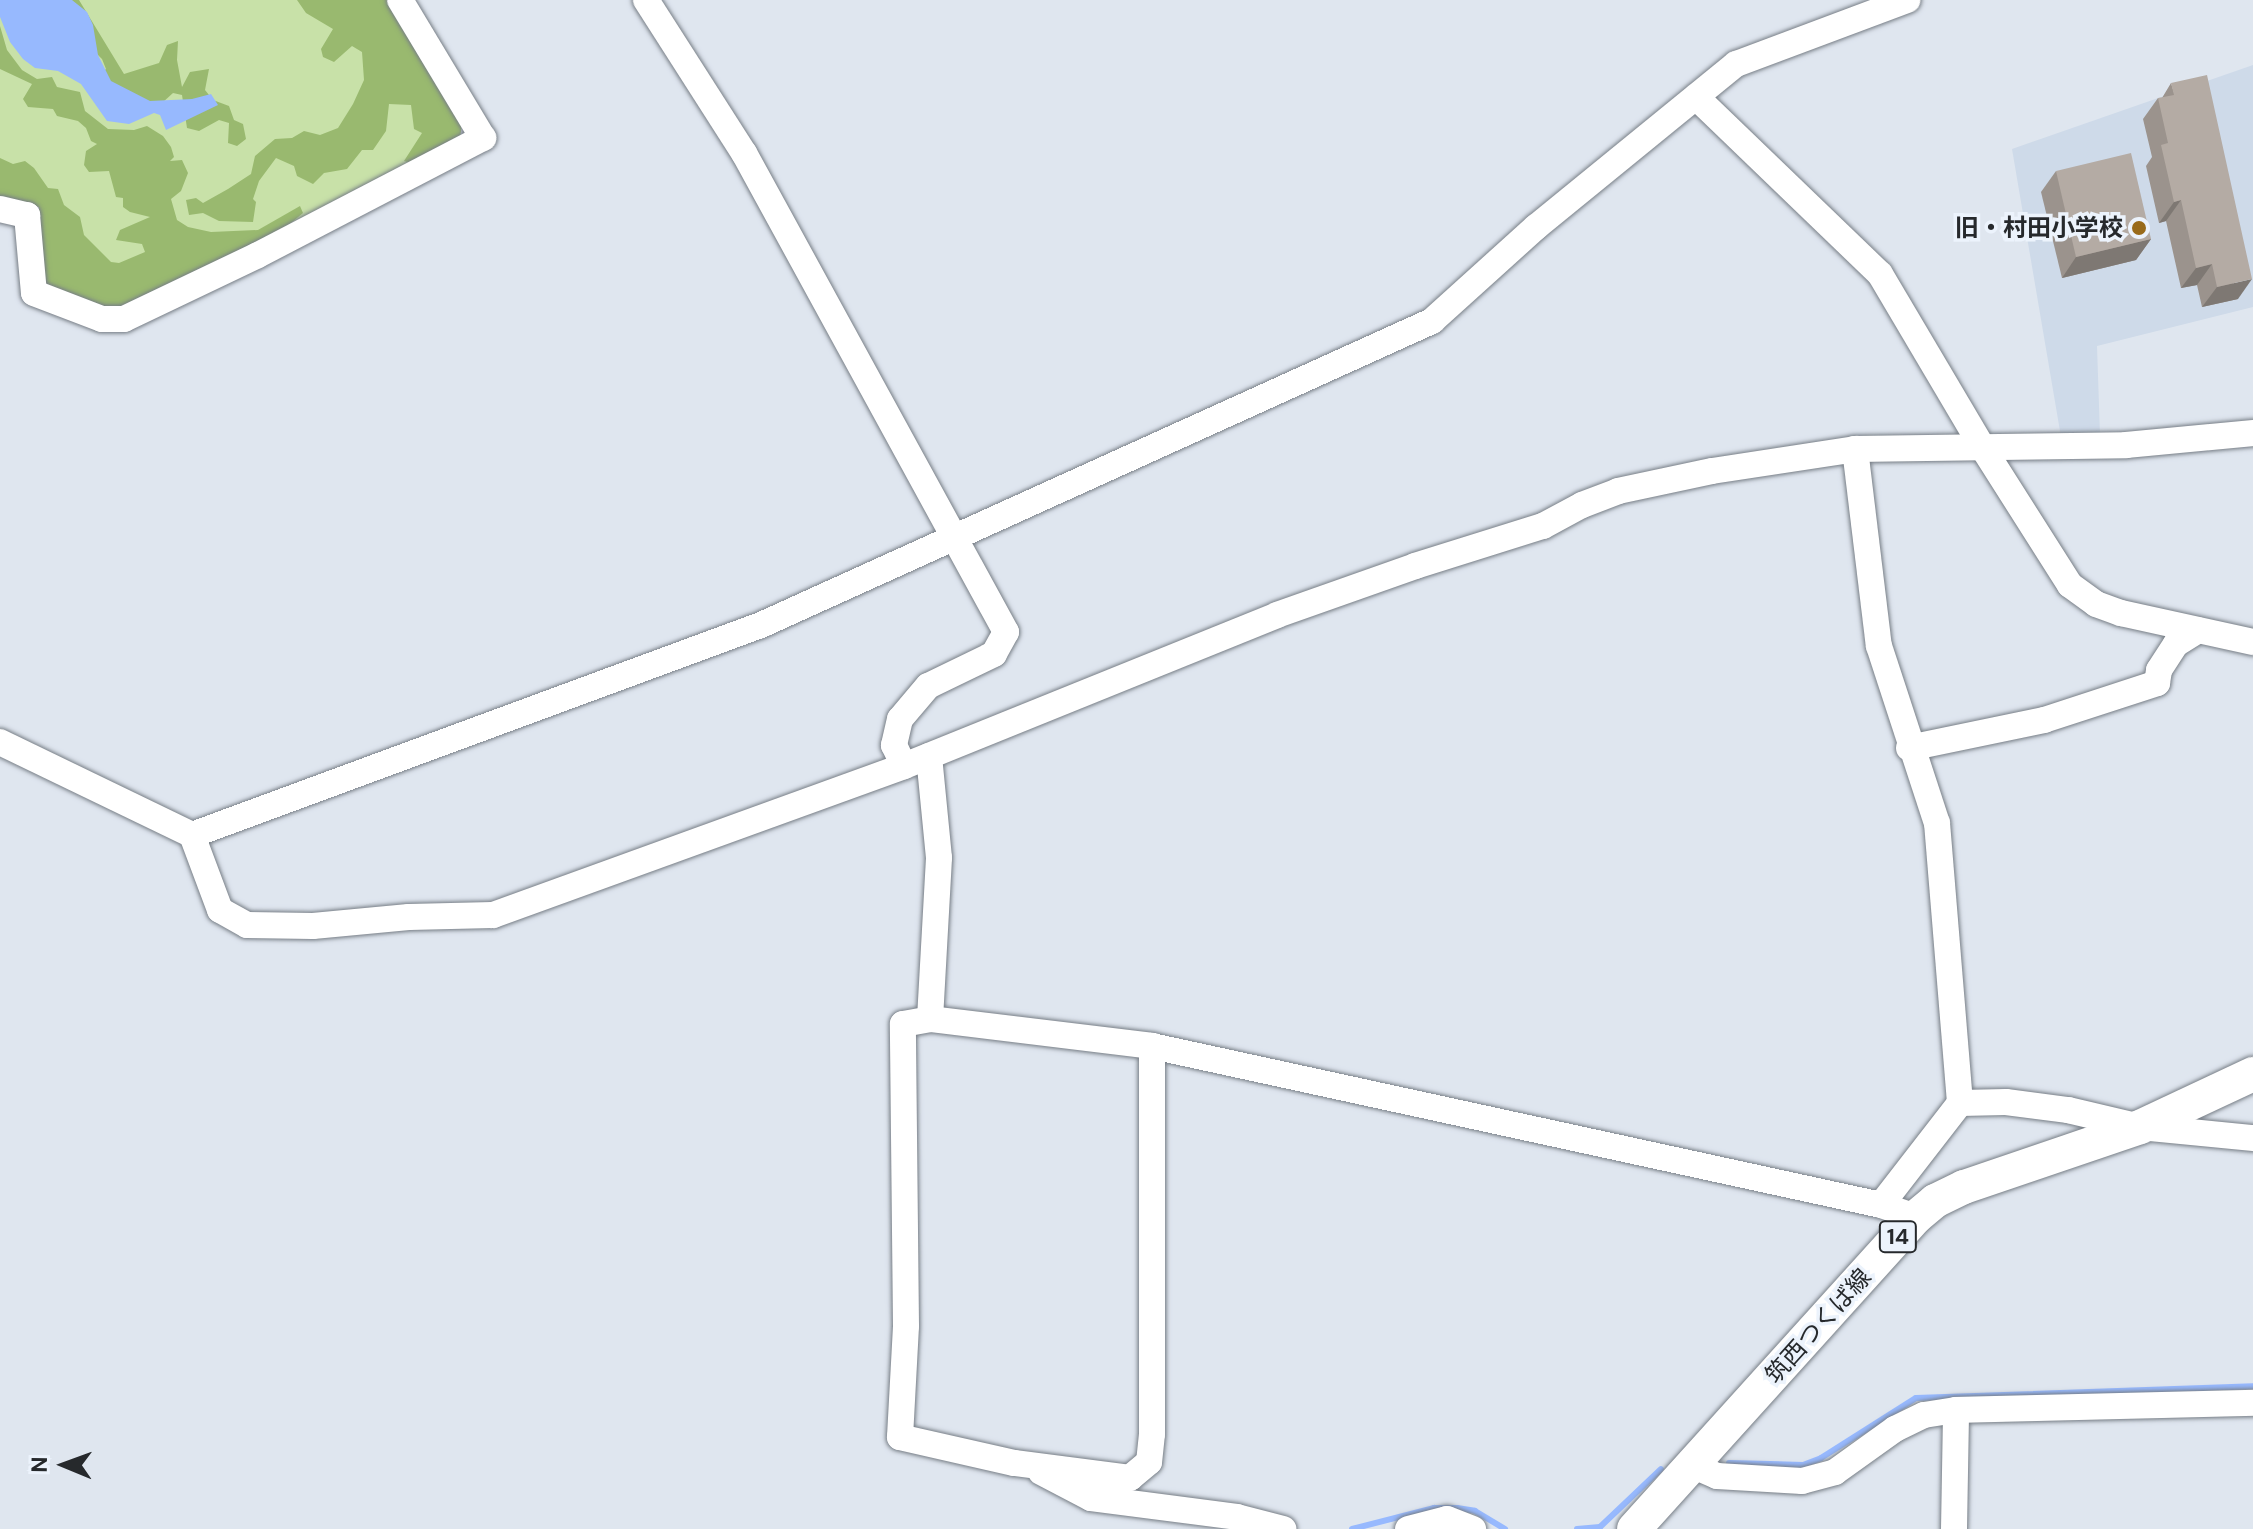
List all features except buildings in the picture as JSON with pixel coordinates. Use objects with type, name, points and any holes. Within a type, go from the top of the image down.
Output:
[{"type":"main road","name":"筑西つくば線","points":[[1634,1529],[1916,1217],[1935,1201],[1964,1187],[2140,1127],[2253,1074]]},
{"type":"street","points":[[0,209],[27,215],[34,293],[102,319],[124,319],[258,255],[483,138],[400,0]]},
{"type":"street","points":[[646,0],[744,153],[1006,632],[994,654],[928,686],[900,719],[894,745],[904,766]]},
{"type":"street","points":[[192,835],[761,625],[1432,321],[1536,227],[1736,64],[1907,0]]},
{"type":"street","points":[[1696,97],[1880,274],[1983,448],[2070,585],[2096,604],[2108,608],[2253,642]]},
{"type":"street","points":[[0,742],[192,835],[220,910],[247,925],[313,926],[409,917],[493,915],[904,766],[1277,615],[1415,566],[1543,526],[1618,491],[1759,463],[1855,449],[2126,445],[2253,433]]},
{"type":"street","points":[[1855,449],[1879,646],[1909,748],[1937,823],[1960,1103],[1881,1205]]},
{"type":"street","points":[[1909,748],[2044,720],[2157,683],[2159,670],[2176,644],[2198,630]]},
{"type":"street","points":[[929,756],[939,858],[930,1019]]},
{"type":"street","points":[[1152,1046],[1152,1434],[1149,1462],[1130,1478],[1023,1464],[900,1437],[906,1326],[903,1024],[930,1019],[1152,1046],[1881,1205],[1916,1217]]},
{"type":"street","points":[[1960,1103],[2006,1102],[2052,1108],[2140,1127],[2253,1138]]},
{"type":"street","points":[[1692,1465],[1717,1476],[1802,1481],[1835,1472],[1895,1429],[1924,1415],[1956,1410],[2253,1403]]},
{"type":"street","points":[[1954,1529],[1956,1410]]},
{"type":"street","points":[[1023,1464],[1091,1498],[1237,1517],[1283,1529]]},
{"type":"street","points":[[1408,1529],[1447,1519],[1473,1529]]},
{"type":"shaded area","name":"旧・村田小学校","points":[[2253,65],[2253,307],[2097,346],[2100,435],[2061,437],[2012,149]]},
{"type":"green space","points":[[0,0],[387,0],[460,138],[120,309],[41,279],[39,207],[0,199]]},
{"type":"green space","points":[[58,0],[79,0],[124,74],[159,63],[167,45],[178,41],[177,60],[182,87],[190,72],[209,69],[205,90],[213,100],[229,106],[234,120],[243,124],[246,139],[237,146],[228,143],[229,123],[219,120],[199,131],[187,128],[182,95],[173,93],[162,103],[150,103],[95,79],[106,69],[102,59],[87,44]]},
{"type":"green space","points":[[297,0],[387,0],[462,124],[460,138],[411,163],[404,161],[422,133],[414,129],[411,105],[389,104],[386,131],[373,150],[362,150],[347,169],[324,173],[313,184],[297,176],[294,166],[276,158],[259,181],[253,199],[256,202],[253,222],[219,221],[203,213],[189,215],[186,200],[196,198],[203,203],[251,174],[255,156],[275,139],[292,138],[304,131],[320,135],[338,128],[353,104],[364,80],[362,52],[352,46],[334,62],[323,57],[321,49],[333,29],[306,13]]},
{"type":"green space","points":[[0,26],[7,50],[22,70],[37,79],[52,77],[57,87],[80,92],[85,111],[108,129],[134,130],[147,126],[163,136],[174,157],[170,161],[182,160],[188,173],[181,191],[171,199],[177,220],[188,227],[211,232],[258,230],[300,206],[303,213],[286,227],[120,309],[103,309],[46,289],[41,279],[39,207],[0,199],[0,158],[13,164],[25,161],[48,188],[58,189],[64,205],[80,217],[84,235],[111,262],[119,263],[145,252],[142,244],[116,240],[120,230],[150,217],[123,207],[123,198],[116,197],[109,171],[89,172],[84,165],[86,151],[97,144],[91,141],[86,128],[78,121],[57,116],[53,109],[28,107],[23,99],[32,84],[0,69]]},
{"type":"water","points":[[0,0],[72,0],[87,12],[93,25],[98,55],[111,81],[150,101],[192,99],[211,94],[218,105],[166,130],[160,115],[154,113],[129,124],[107,121],[81,84],[58,71],[35,68],[23,59],[10,42],[0,17]]},
{"type":"waterway","points":[[1729,1463],[1803,1465],[1821,1458],[1916,1398],[2253,1386]]},
{"type":"waterway","points":[[1577,1529],[1600,1527],[1661,1469]]},
{"type":"waterway","points":[[1352,1529],[1434,1508],[1475,1511],[1505,1529]]},
{"type":"place","name":"旧・村田小学校","points":[[2139,228]]}]
